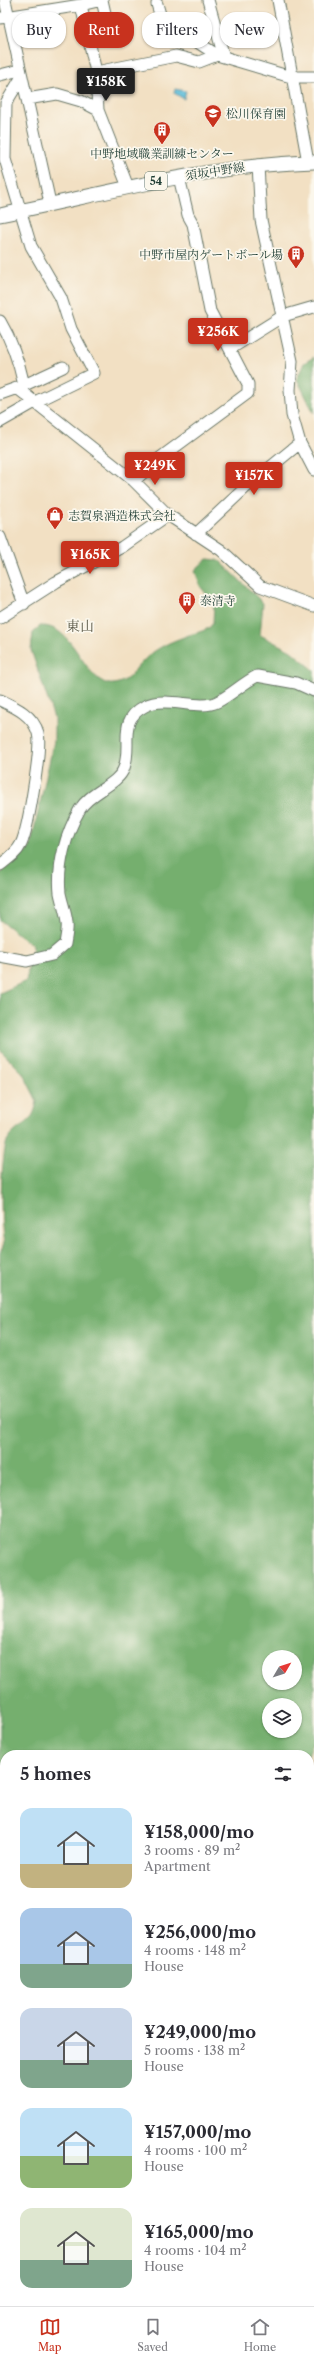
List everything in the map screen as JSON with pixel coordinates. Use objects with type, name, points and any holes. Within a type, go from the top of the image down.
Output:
[{"type":"main road","name":"須坂中野線","points":[[0,215],[50,203],[179,177],[258,166],[311,162]]},
{"type":"street","points":[[4,0],[4,18],[27,99],[50,203]]},
{"type":"street","points":[[4,18],[102,0],[105,12]]},
{"type":"street","points":[[208,0],[220,56]]},
{"type":"street","points":[[278,0],[291,77],[311,162]]},
{"type":"street","points":[[80,4],[82,12]]},
{"type":"street","points":[[157,4],[166,35],[194,40],[220,56],[291,77],[314,77]]},
{"type":"street","points":[[91,48],[96,72],[98,110],[128,187]]},
{"type":"street","points":[[96,72],[176,56],[199,62],[220,56]]},
{"type":"street","points":[[0,75],[20,74]]},
{"type":"street","points":[[0,422],[35,402],[94,373],[71,328],[61,298],[36,257],[19,211],[4,159],[6,103],[20,74]]},
{"type":"street","points":[[27,99],[57,94],[81,101],[98,110]]},
{"type":"street","points":[[258,166],[261,220],[292,361],[290,390],[292,415],[300,443],[314,470]]},
{"type":"street","points":[[134,481],[160,458],[248,393],[248,384],[210,311],[194,224],[188,215],[179,177]]},
{"type":"street","points":[[230,349],[283,316],[314,307]]},
{"type":"street","points":[[0,322],[8,335],[19,364],[21,387],[35,402],[134,481],[168,515],[222,550],[260,586],[314,606]]},
{"type":"street","points":[[0,394],[21,387],[63,367]]},
{"type":"street","points":[[196,534],[245,488],[300,443]]},
{"type":"street","points":[[0,618],[24,604],[56,582],[122,547],[168,515]]},
{"type":"street","points":[[0,537],[24,604]]},
{"type":"street","points":[[0,956],[27,961],[52,955],[65,944],[68,924],[60,893],[60,867],[69,832],[81,807],[93,795],[107,786],[124,769],[128,750],[126,733],[129,720],[137,711],[146,705],[161,702],[216,702],[258,676],[296,683],[314,691]]},
{"type":"street","points":[[0,700],[20,709],[31,720],[38,732],[39,758],[22,843],[12,857],[0,865]]},
{"type":"green space","points":[[314,357],[314,413],[297,379],[304,363]]},
{"type":"green space","points":[[207,559],[219,560],[263,603],[260,635],[291,651],[314,670],[314,1740],[310,1750],[0,1750],[0,1253],[4,1244],[1,1192],[3,1163],[7,1141],[15,1131],[32,1116],[37,1101],[23,1073],[0,1050],[0,993],[26,981],[33,946],[0,920],[0,873],[30,848],[54,741],[54,718],[31,650],[33,633],[40,626],[52,628],[61,633],[100,680],[109,684],[115,684],[122,682],[129,677],[148,656],[160,647],[210,627],[213,623],[214,604],[200,586],[195,570]]},
{"type":"water","points":[[175,89],[186,91],[184,99],[174,93]]},
{"type":"place","name":"松川保育園","points":[[213,128]]},
{"type":"place","name":"中野地域職業訓練センター","points":[[162,145]]},
{"type":"place","name":"中野市屋内ゲートボール場","points":[[296,269]]},
{"type":"place","name":"志賀泉酒造株式会社","points":[[55,530]]},
{"type":"place","name":"泰清寺","points":[[187,615]]},
{"type":"district","name":"東山","points":[[80,626]]}]
